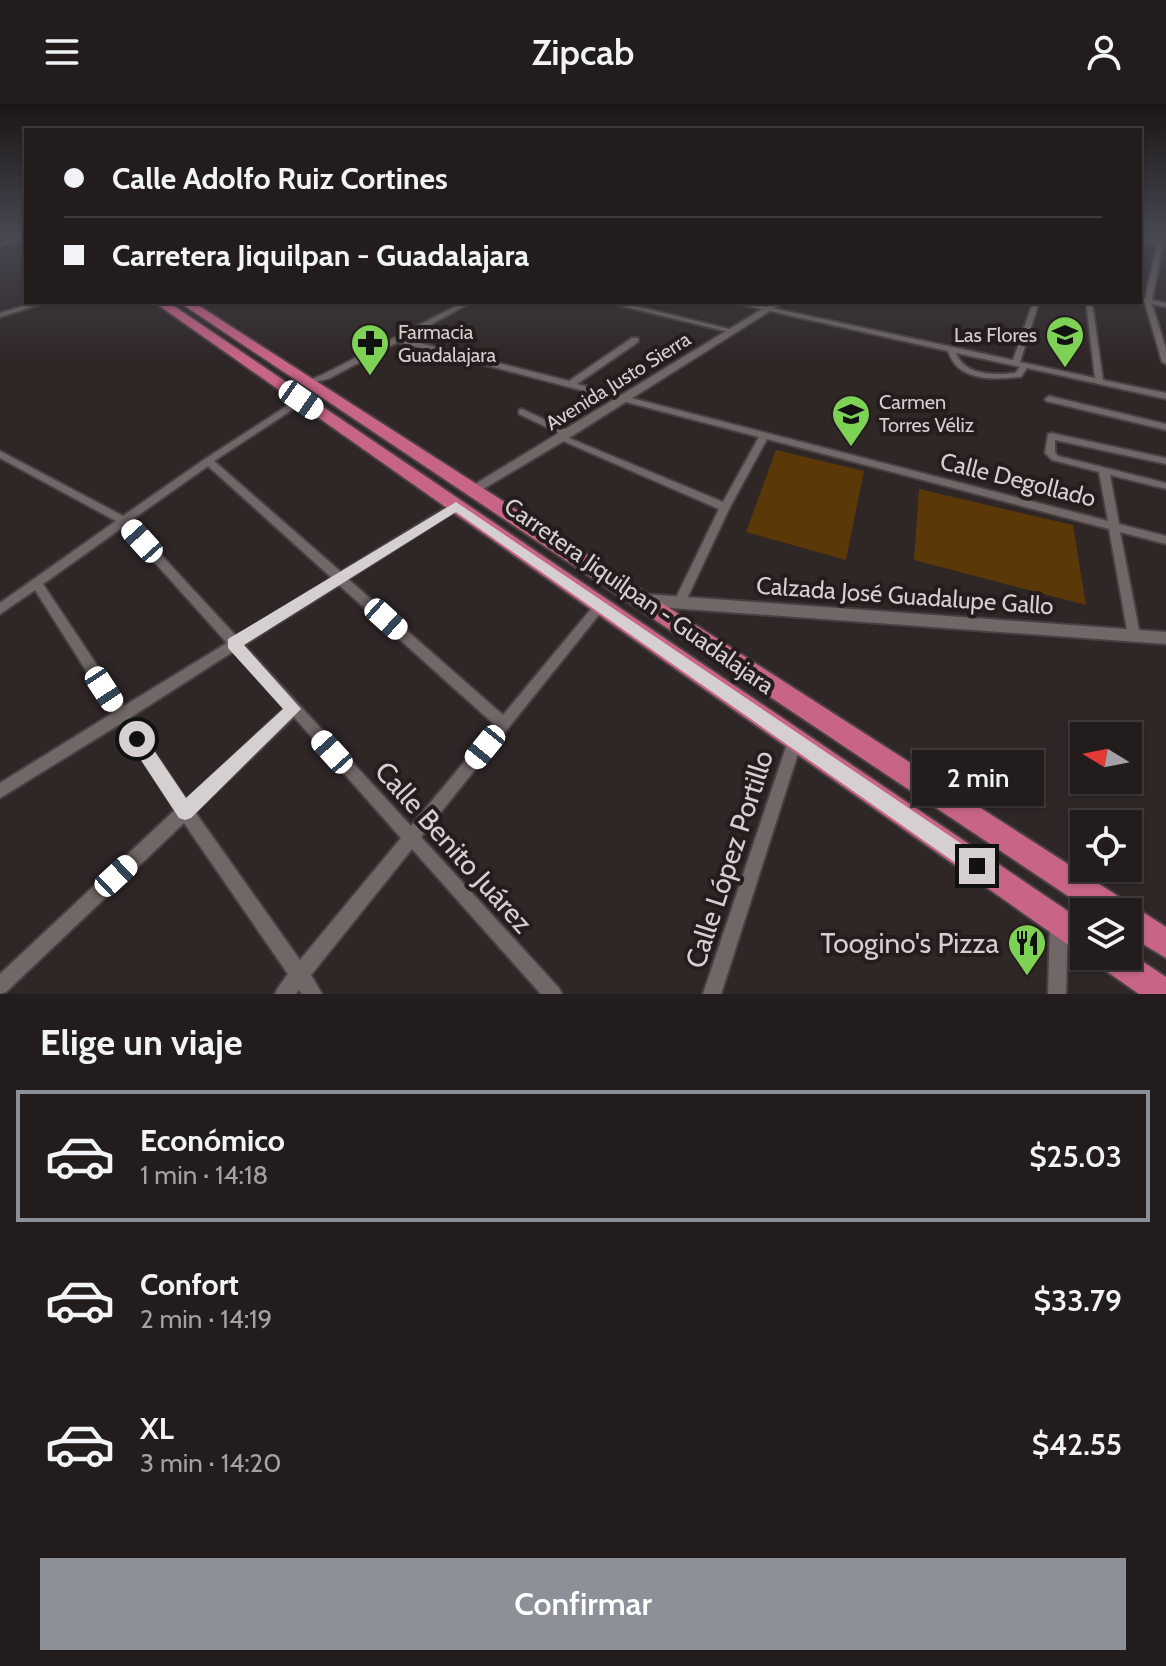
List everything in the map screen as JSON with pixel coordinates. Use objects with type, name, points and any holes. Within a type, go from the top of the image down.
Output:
[{"type":"highway","name":"Carretera Jiquilpan - Guadalajara","points":[[163,304],[473,489],[1096,898]]},
{"type":"highway","name":"Carretera Jiquilpan - Guadalajara","points":[[188,304],[456,506],[1070,929]]},
{"type":"highway","points":[[1142,928],[1166,944]]},
{"type":"highway","points":[[1130,970],[1165,994]]},
{"type":"street","points":[[1166,279],[1155,277],[1144,301],[1166,362]]},
{"type":"street","points":[[1144,301],[1166,305]]},
{"type":"street","points":[[0,314],[37,304]]},
{"type":"street","points":[[0,609],[327,376],[465,304]]},
{"type":"street","points":[[618,304],[733,331]]},
{"type":"street","points":[[742,304],[1166,396]]},
{"type":"street","name":"Avenida Justo Sierra","points":[[473,489],[565,436],[777,304]]},
{"type":"street","points":[[951,349],[953,361],[960,367],[983,375],[1018,375],[1035,304]]},
{"type":"street","points":[[1089,304],[1099,381]]},
{"type":"street","name":"Calle Degollado","points":[[396,339],[1166,540]]},
{"type":"street","points":[[569,385],[635,340]]},
{"type":"street","points":[[1049,399],[1166,427]]},
{"type":"street","points":[[522,412],[565,436],[725,507]]},
{"type":"street","points":[[679,604],[725,507],[764,435]]},
{"type":"street","points":[[1166,461],[1053,435],[1052,456],[1166,486]]},
{"type":"street","name":"Calle Benito Juárez","points":[[0,454],[124,521],[553,994]]},
{"type":"street","points":[[208,461],[504,724]]},
{"type":"street","points":[[1104,471],[1134,635]]},
{"type":"street","points":[[0,791],[456,506]]},
{"type":"street","points":[[36,583],[185,811],[313,994]]},
{"type":"street","name":"Calzada José Guadalupe Gallo","points":[[641,600],[1166,638]]},
{"type":"street","points":[[284,994],[600,606]]},
{"type":"street","points":[[2,986],[293,709]]},
{"type":"street","name":"Calle López Portillo","points":[[712,994],[795,741]]},
{"type":"street","points":[[1057,994],[1059,922]]},
{"type":"shaded area","points":[[776,450],[864,471],[846,560],[746,532]]},
{"type":"shaded area","points":[[919,489],[1073,525],[1086,605],[914,560]]},
{"type":"place","name":"Las Flores","points":[[1065,369]]},
{"type":"place","name":"Farmacia Guadalajara","points":[[370,377]]},
{"type":"place","name":"Carmen Torres Véliz","points":[[851,448]]},
{"type":"place","name":"Toogino's Pizza","points":[[1027,977]]},
{"type":"route","points":[[137,739],[185,811],[293,709],[233,643],[456,506],[977,866]]}]
